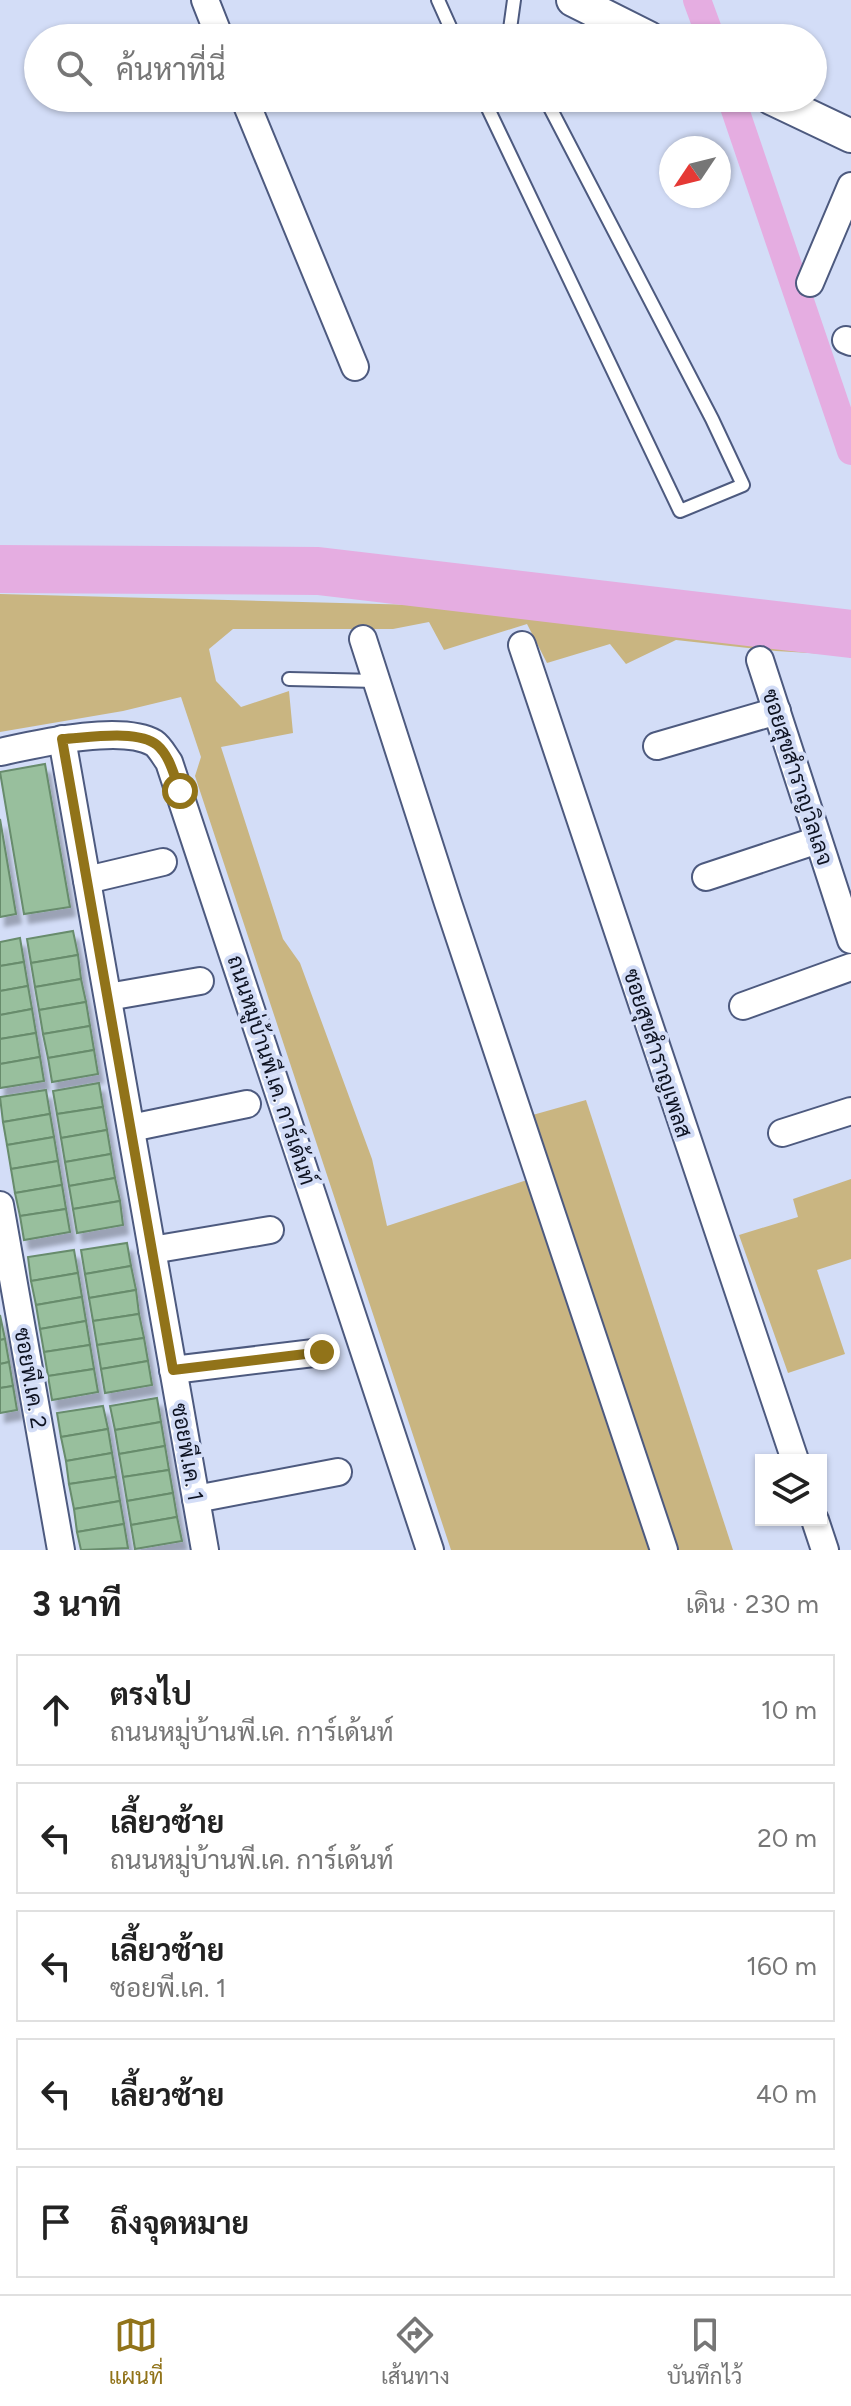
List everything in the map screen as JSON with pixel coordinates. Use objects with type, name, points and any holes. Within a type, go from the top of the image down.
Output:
[{"type":"street","points":[[205,0],[214,24]]},
{"type":"street","points":[[573,0],[621,24]]},
{"type":"street","points":[[250,112],[355,367]]},
{"type":"street","points":[[809,112],[845,125]]},
{"type":"street","points":[[810,283],[851,186]]},
{"type":"street","points":[[363,639],[664,1550]]},
{"type":"street","name":"ซอยสุขสำราญเพลส","points":[[522,645],[793,1454]]},
{"type":"street","name":"ซอยสุขสำราญวิลเลจ","points":[[760,660],[851,940]]},
{"type":"street","points":[[657,746],[777,711]]},
{"type":"street","name":"ถนนหมู่บ้านพี.เค. การ์เด้นท์","points":[[0,752],[62,739],[130,736],[156,744],[169,762],[430,1550]]},
{"type":"street","name":"ซอยพี.เค. 1","points":[[62,739],[205,1550]]},
{"type":"street","points":[[706,877],[818,840]]},
{"type":"street","points":[[87,880],[163,862]]},
{"type":"street","points":[[743,1006],[851,967]]},
{"type":"street","points":[[108,997],[200,981]]},
{"type":"street","points":[[131,1128],[247,1104]]},
{"type":"street","points":[[782,1133],[851,1111]]},
{"type":"street","name":"ซอยพี.เค. 2","points":[[0,1205],[61,1550]]},
{"type":"street","points":[[152,1250],[270,1230]]},
{"type":"street","points":[[173,1370],[322,1352]]},
{"type":"street","points":[[196,1499],[338,1472]]},
{"type":"street","points":[[817,1526],[825,1550]]},
{"type":"lane","points":[[438,0],[449,24]]},
{"type":"lane","points":[[511,24],[514,0]]},
{"type":"lane","points":[[490,112],[680,511],[743,485],[712,419],[552,112]]},
{"type":"lane","points":[[289,679],[377,681]]},
{"type":"shaded area","points":[[0,594],[495,607],[843,655],[676,640],[626,664],[610,644],[547,663],[527,624],[444,650],[429,622],[393,629],[233,629],[209,649],[216,681],[241,707],[289,691],[293,733],[221,747],[283,939],[300,963],[372,1159],[387,1226],[530,1179],[652,1550],[451,1550],[195,776],[201,757],[181,697],[123,711],[0,732]]},
{"type":"shaded area","points":[[586,1100],[733,1550],[674,1550],[529,1116]]},
{"type":"shaded area","points":[[851,1179],[851,1259],[817,1270],[845,1354],[788,1373],[739,1235],[798,1217],[793,1199]]},
{"type":"building","points":[[45,764],[70,907],[24,914],[0,772]]},
{"type":"building","points":[[0,819],[16,914],[0,917]]},
{"type":"building","points":[[73,931],[78,955],[31,963],[27,939]]},
{"type":"building","points":[[20,938],[24,962],[0,966],[0,942]]},
{"type":"building","points":[[78,955],[81,979],[35,987],[31,963]]},
{"type":"building","points":[[24,962],[28,986],[0,991],[0,966]]},
{"type":"building","points":[[81,979],[86,1002],[39,1010],[35,987]]},
{"type":"building","points":[[28,986],[32,1009],[0,1015],[0,991]]},
{"type":"building","points":[[86,1002],[90,1026],[43,1034],[39,1010]]},
{"type":"building","points":[[32,1009],[36,1033],[0,1039],[0,1015]]},
{"type":"building","points":[[90,1026],[94,1050],[48,1058],[43,1034]]},
{"type":"building","points":[[36,1033],[40,1057],[0,1064],[0,1039]]},
{"type":"building","points":[[94,1050],[98,1074],[52,1082],[48,1058]]},
{"type":"building","points":[[40,1057],[44,1081],[0,1088],[0,1064]]},
{"type":"building","points":[[99,1083],[103,1107],[57,1114],[53,1091]]},
{"type":"building","points":[[46,1090],[50,1114],[3,1122],[0,1097]]},
{"type":"building","points":[[103,1107],[107,1130],[61,1138],[57,1114]]},
{"type":"building","points":[[50,1114],[54,1137],[7,1145],[3,1122]]},
{"type":"building","points":[[107,1130],[111,1154],[65,1162],[61,1138]]},
{"type":"building","points":[[54,1137],[58,1161],[11,1169],[7,1145]]},
{"type":"building","points":[[111,1154],[115,1178],[69,1186],[65,1162]]},
{"type":"building","points":[[58,1161],[62,1185],[15,1193],[11,1169]]},
{"type":"building","points":[[115,1178],[120,1201],[73,1209],[69,1186]]},
{"type":"building","points":[[62,1185],[66,1209],[20,1216],[15,1193]]},
{"type":"building","points":[[120,1201],[123,1225],[77,1233],[73,1209]]},
{"type":"building","points":[[66,1209],[70,1232],[24,1240],[20,1216]]},
{"type":"building","points":[[127,1243],[131,1266],[85,1274],[81,1250]]},
{"type":"building","points":[[74,1250],[78,1273],[31,1281],[28,1257]]},
{"type":"building","points":[[131,1266],[136,1290],[89,1298],[85,1274]]},
{"type":"building","points":[[78,1273],[82,1297],[36,1305],[31,1281]]},
{"type":"building","points":[[136,1290],[139,1314],[93,1321],[89,1298]]},
{"type":"building","points":[[82,1297],[86,1321],[40,1329],[36,1305]]},
{"type":"building","points":[[139,1314],[144,1338],[97,1345],[93,1321]]},
{"type":"building","points":[[0,1315],[5,1339],[0,1340]]},
{"type":"building","points":[[86,1321],[90,1345],[44,1352],[40,1329]]},
{"type":"building","points":[[144,1338],[148,1361],[101,1369],[97,1345]]},
{"type":"building","points":[[5,1339],[9,1362],[0,1364],[0,1340]]},
{"type":"building","points":[[90,1345],[94,1369],[48,1376],[44,1352]]},
{"type":"building","points":[[148,1361],[152,1385],[105,1393],[101,1369]]},
{"type":"building","points":[[9,1362],[13,1386],[0,1388],[0,1364]]},
{"type":"building","points":[[94,1369],[98,1392],[52,1400],[48,1376]]},
{"type":"building","points":[[13,1386],[17,1410],[0,1413],[0,1388]]},
{"type":"building","points":[[157,1398],[161,1422],[115,1430],[110,1406]]},
{"type":"building","points":[[103,1406],[108,1429],[61,1437],[57,1413]]},
{"type":"building","points":[[161,1422],[165,1446],[119,1454],[115,1430]]},
{"type":"building","points":[[108,1429],[112,1453],[66,1461],[61,1437]]},
{"type":"building","points":[[165,1446],[169,1470],[123,1477],[119,1454]]},
{"type":"building","points":[[112,1453],[116,1477],[69,1484],[66,1461]]},
{"type":"building","points":[[169,1470],[173,1493],[127,1501],[123,1477]]},
{"type":"building","points":[[116,1477],[120,1501],[74,1509],[69,1484]]},
{"type":"building","points":[[173,1493],[177,1517],[131,1525],[127,1501]]},
{"type":"building","points":[[120,1501],[124,1524],[77,1532],[74,1509]]},
{"type":"building","points":[[177,1517],[182,1541],[135,1549],[131,1525]]},
{"type":"building","points":[[124,1524],[128,1548],[81,1550],[77,1532]]},
{"type":"waterway","points":[[697,0],[706,24]]},
{"type":"waterway","points":[[736,112],[851,451]]},
{"type":"waterway","points":[[0,569],[318,571],[851,634]]},
{"type":"route","points":[[180,791],[169,762],[156,744],[130,736],[62,739],[173,1370],[322,1352]]}]
